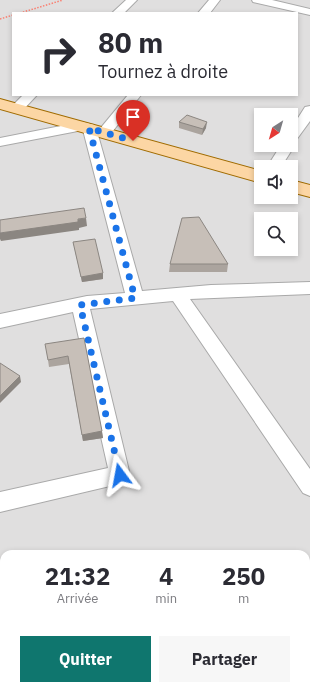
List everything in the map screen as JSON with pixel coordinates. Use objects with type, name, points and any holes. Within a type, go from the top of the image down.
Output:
[{"type":"main road","points":[[0,104],[254,175]]},
{"type":"main road","points":[[298,188],[310,191]]},
{"type":"street","points":[[119,12],[132,0]]},
{"type":"street","points":[[205,12],[215,0]]},
{"type":"street","points":[[257,0],[306,11],[308,0]]},
{"type":"street","points":[[16,108],[30,96]]},
{"type":"street","points":[[0,142],[91,129],[134,96]]},
{"type":"street","points":[[298,129],[310,110]]},
{"type":"street","points":[[91,129],[135,298]]},
{"type":"street","points":[[0,321],[80,305],[135,298],[269,288],[310,288]]},
{"type":"street","points":[[177,294],[310,486]]},
{"type":"street","points":[[0,502],[120,475],[80,305]]},
{"type":"path","points":[[23,12],[63,0]]},
{"type":"path","points":[[0,19],[12,15]]},
{"type":"shaded area","points":[[0,0],[310,0],[310,550],[0,550]]},
{"type":"building","points":[[187,115],[207,122],[203,129],[179,122]]},
{"type":"building","points":[[84,208],[86,218],[78,219],[78,222],[0,233],[0,220]]},
{"type":"building","points":[[199,217],[228,264],[170,264],[182,218]]},
{"type":"building","points":[[95,239],[103,273],[81,277],[73,242]]},
{"type":"building","points":[[84,338],[102,431],[82,435],[68,356],[48,360],[45,344]]},
{"type":"building","points":[[0,363],[20,376],[0,396]]},
{"type":"route","points":[[120,475],[80,305],[135,298],[89,128],[133,141]]}]
